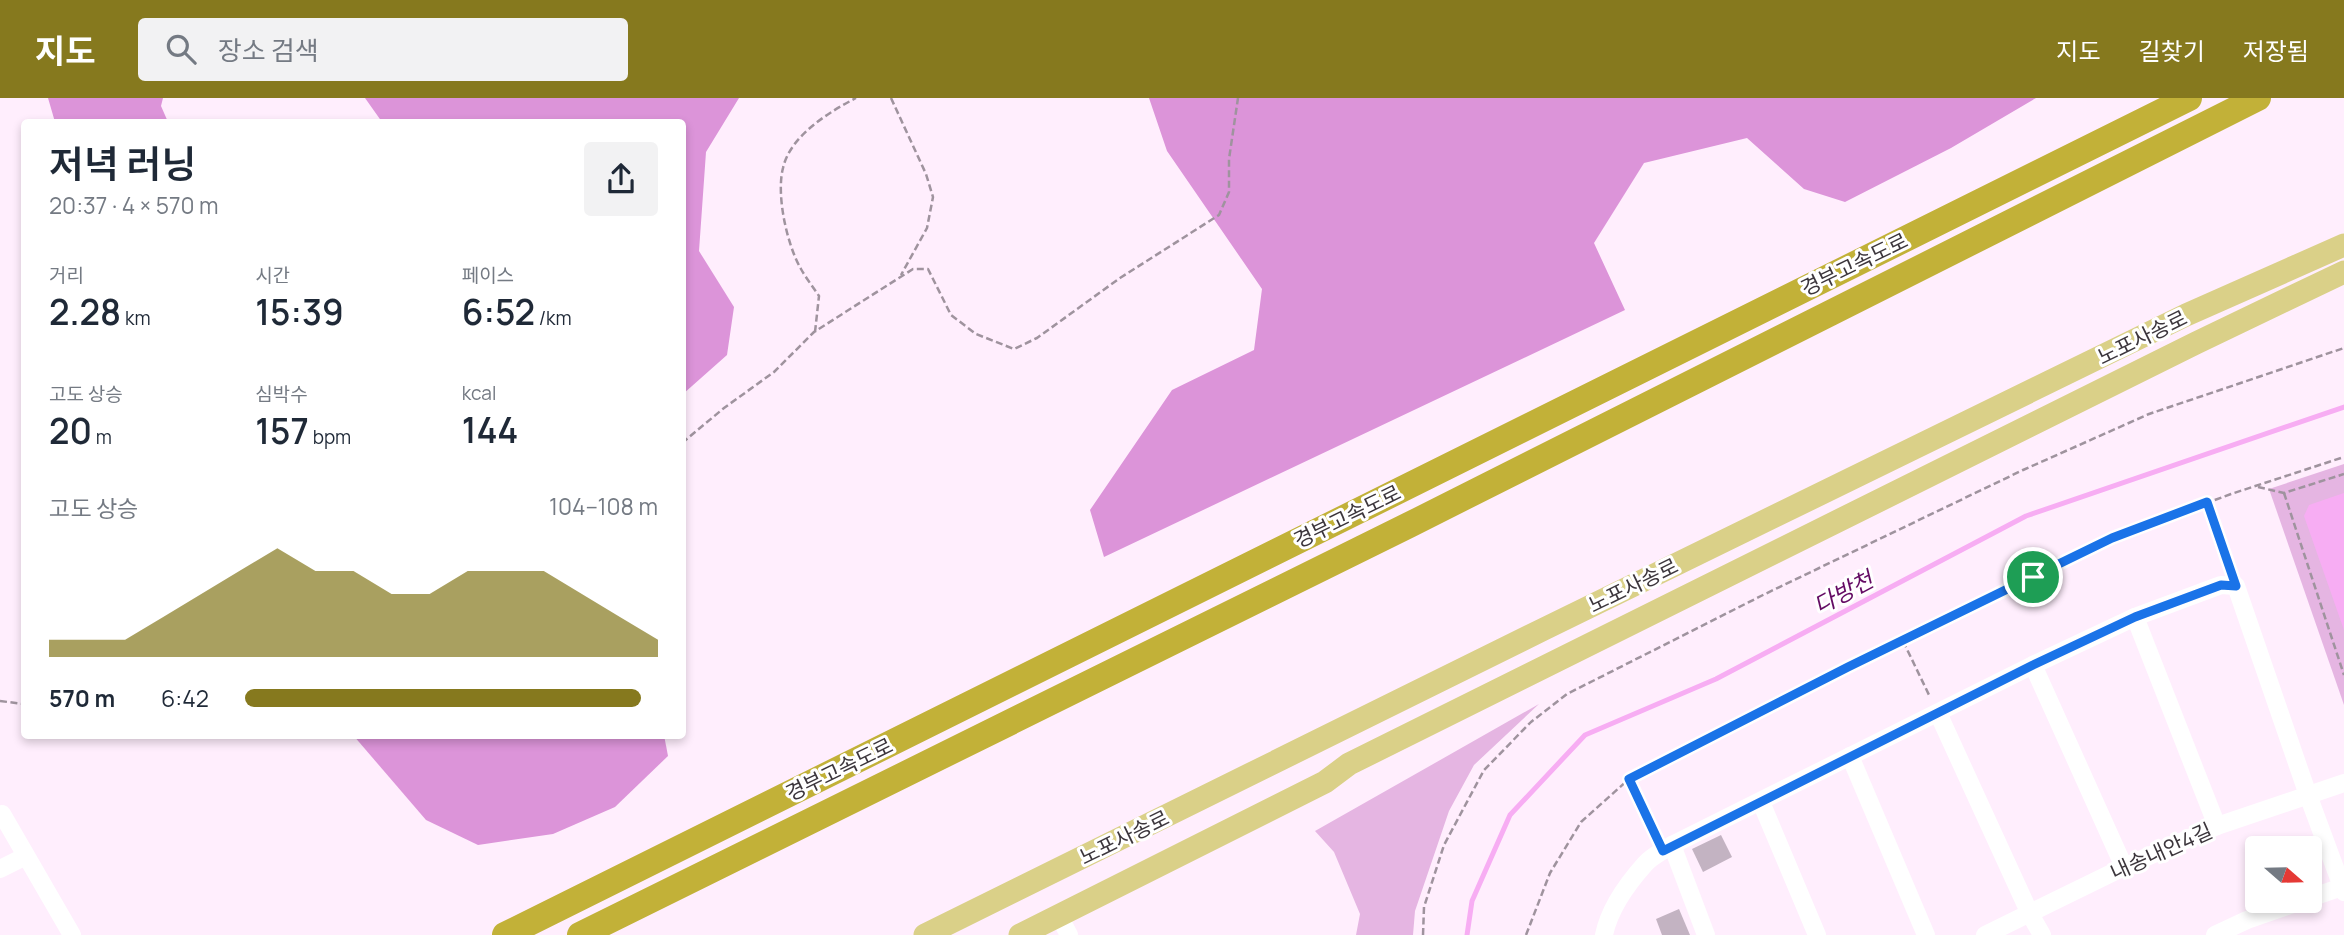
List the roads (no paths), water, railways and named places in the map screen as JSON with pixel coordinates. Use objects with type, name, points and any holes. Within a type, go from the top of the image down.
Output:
[{"type":"highway","name":"경부고속도로","points":[[505,935],[2189,98]]},
{"type":"highway","name":"경부고속도로","points":[[580,935],[1397,531],[2259,98]]},
{"type":"highway","points":[[2183,135],[2278,98]]},
{"type":"main road","name":"노포사송로","points":[[925,935],[2161,327],[2344,245]]},
{"type":"main road","name":"노포사송로","points":[[1020,935],[1064,926],[1325,782],[1349,764],[2171,355],[2344,272]]},
{"type":"street","points":[[1604,935],[1623,892],[1646,862],[1667,848],[2033,665],[2135,617],[2221,585],[2236,586],[2343,890],[2322,895]]},
{"type":"street","points":[[2135,617],[2217,826]]},
{"type":"street","points":[[2033,665],[2124,867]]},
{"type":"street","points":[[1938,713],[2042,935]]},
{"type":"street","points":[[1850,756],[1926,935]]},
{"type":"street","name":"내송내안4길","points":[[1985,935],[2124,867],[2217,826],[2344,783]]},
{"type":"street","points":[[1761,802],[1817,935]]},
{"type":"street","points":[[2,814],[72,935]]},
{"type":"street","points":[[1667,848],[1706,935]]},
{"type":"street","points":[[0,869],[26,856]]},
{"type":"street","points":[[2215,935],[2264,914]]},
{"type":"waterway","name":"다방천","points":[[1467,935],[1472,901],[1510,815],[1585,735],[1716,679],[2026,516],[2344,407]]}]
